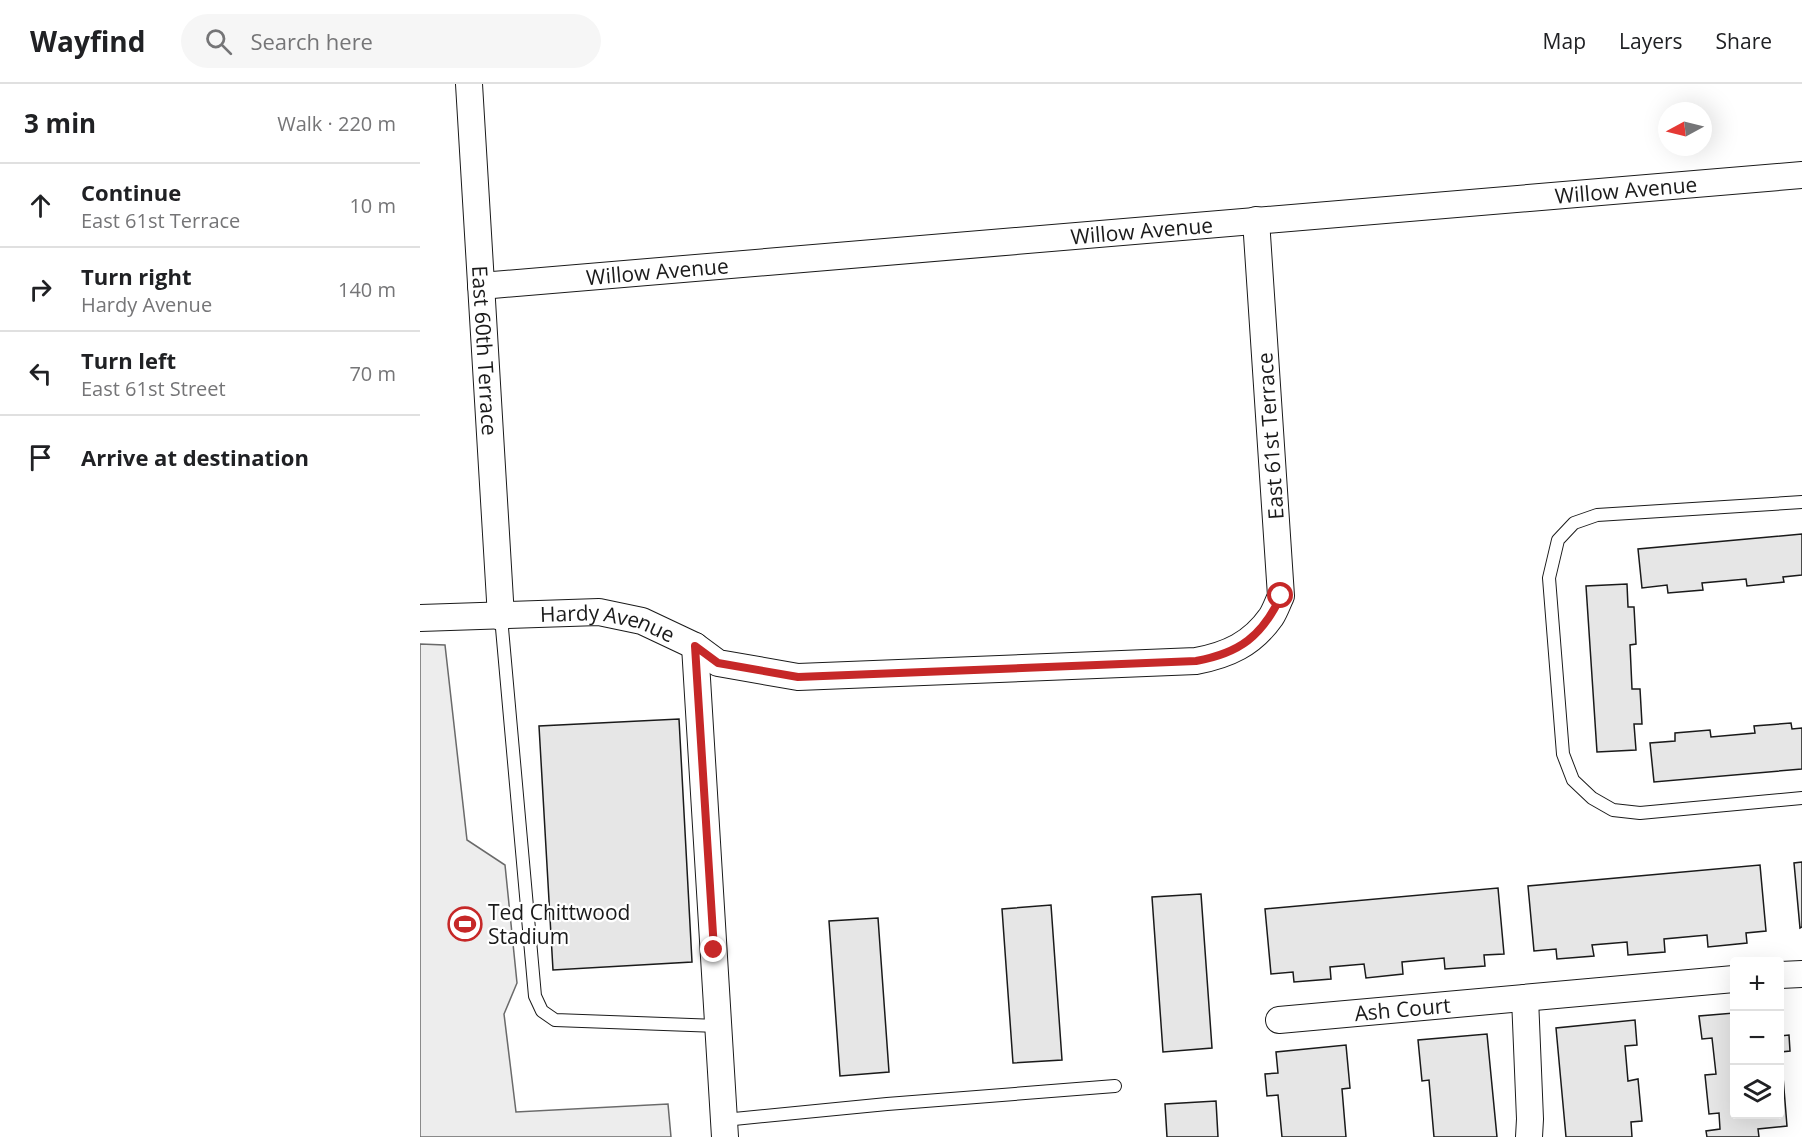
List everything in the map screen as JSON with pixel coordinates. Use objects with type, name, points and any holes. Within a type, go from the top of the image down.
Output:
[{"type":"street","name":"East 60th Terrace","points":[[469,84],[501,617]]},
{"type":"street","name":"Willow Avenue","points":[[482,286],[1802,175]]},
{"type":"street","name":"East 61st Terrace","points":[[1248,642],[1271,616],[1281,596],[1256,220]]},
{"type":"street","name":"Hardy Avenue","points":[[420,618],[599,612],[642,621],[695,646],[718,663],[798,677],[1196,661],[1219,657],[1248,642]]},
{"type":"street","points":[[695,646],[725,1128]]},
{"type":"street","points":[[1784,975],[1802,974]]},
{"type":"street","name":"Ash Court","points":[[1279,1020],[1730,979]]},
{"type":"street","points":[[1526,998],[1529,1137]]},
{"type":"lane","points":[[1802,502],[1597,515],[1574,524],[1558,540],[1549,579],[1563,754],[1573,780],[1592,798],[1613,810],[1640,813],[1802,798]]},
{"type":"lane","points":[[501,617],[535,996],[542,1011],[555,1020],[718,1026]]},
{"type":"lane","points":[[725,1128],[887,1104],[1115,1086]]},
{"type":"shaded area","name":"Ted Chittwood Stadium","points":[[420,644],[445,645],[467,840],[505,865],[517,983],[504,1014],[516,1112],[668,1104],[671,1137],[420,1137]]},
{"type":"building","points":[[1802,534],[1802,575],[1783,577],[1784,582],[1747,586],[1746,579],[1702,583],[1703,590],[1668,593],[1667,585],[1642,588],[1638,549]]},
{"type":"building","points":[[1627,584],[1628,607],[1634,607],[1636,644],[1630,645],[1632,689],[1640,689],[1642,724],[1634,724],[1636,750],[1597,752],[1586,586]]},
{"type":"building","points":[[679,719],[692,962],[553,970],[539,726]]},
{"type":"building","points":[[1791,723],[1792,729],[1802,728],[1802,769],[1654,782],[1650,743],[1675,741],[1675,733],[1710,730],[1711,737],[1755,733],[1754,726]]},
{"type":"building","points":[[1802,862],[1802,927],[1800,928],[1794,863]]},
{"type":"building","points":[[1760,865],[1766,931],[1746,933],[1747,943],[1708,947],[1707,935],[1664,939],[1665,952],[1628,955],[1627,942],[1592,945],[1594,956],[1557,959],[1556,949],[1534,951],[1528,886]]},
{"type":"building","points":[[1498,888],[1504,954],[1484,955],[1485,966],[1445,969],[1444,958],[1402,962],[1403,974],[1366,978],[1364,964],[1330,967],[1331,979],[1294,982],[1293,972],[1271,974],[1265,909]]},
{"type":"building","points":[[1201,894],[1212,1048],[1163,1052],[1152,897]]},
{"type":"building","points":[[1051,905],[1062,1060],[1013,1063],[1002,909]]},
{"type":"building","points":[[878,918],[889,1072],[840,1076],[829,921]]},
{"type":"building","points":[[1730,1013],[1730,1119],[1784,1119],[1784,1089],[1787,1126],[1758,1129],[1759,1137],[1707,1137],[1706,1131],[1720,1129],[1719,1113],[1709,1114],[1705,1075],[1716,1074],[1712,1038],[1702,1039],[1699,1016]]},
{"type":"building","points":[[1635,1020],[1637,1045],[1625,1046],[1628,1081],[1638,1079],[1642,1121],[1631,1122],[1632,1137],[1566,1137],[1556,1028]]},
{"type":"building","points":[[1487,1034],[1497,1137],[1434,1137],[1429,1080],[1422,1081],[1418,1040]]},
{"type":"building","points":[[1789,1035],[1790,1051],[1784,1052],[1784,1036]]},
{"type":"building","points":[[1346,1045],[1350,1088],[1342,1089],[1346,1137],[1282,1137],[1278,1095],[1267,1096],[1265,1074],[1278,1073],[1276,1052]]},
{"type":"building","points":[[1216,1101],[1218,1137],[1167,1137],[1165,1104]]},
{"type":"place","name":"Ted Chittwood Stadium","points":[[465,924]]},
{"type":"route","points":[[714,950],[695,646],[718,663],[798,677],[1196,661],[1219,657],[1248,642],[1271,616],[1281,596]]}]
